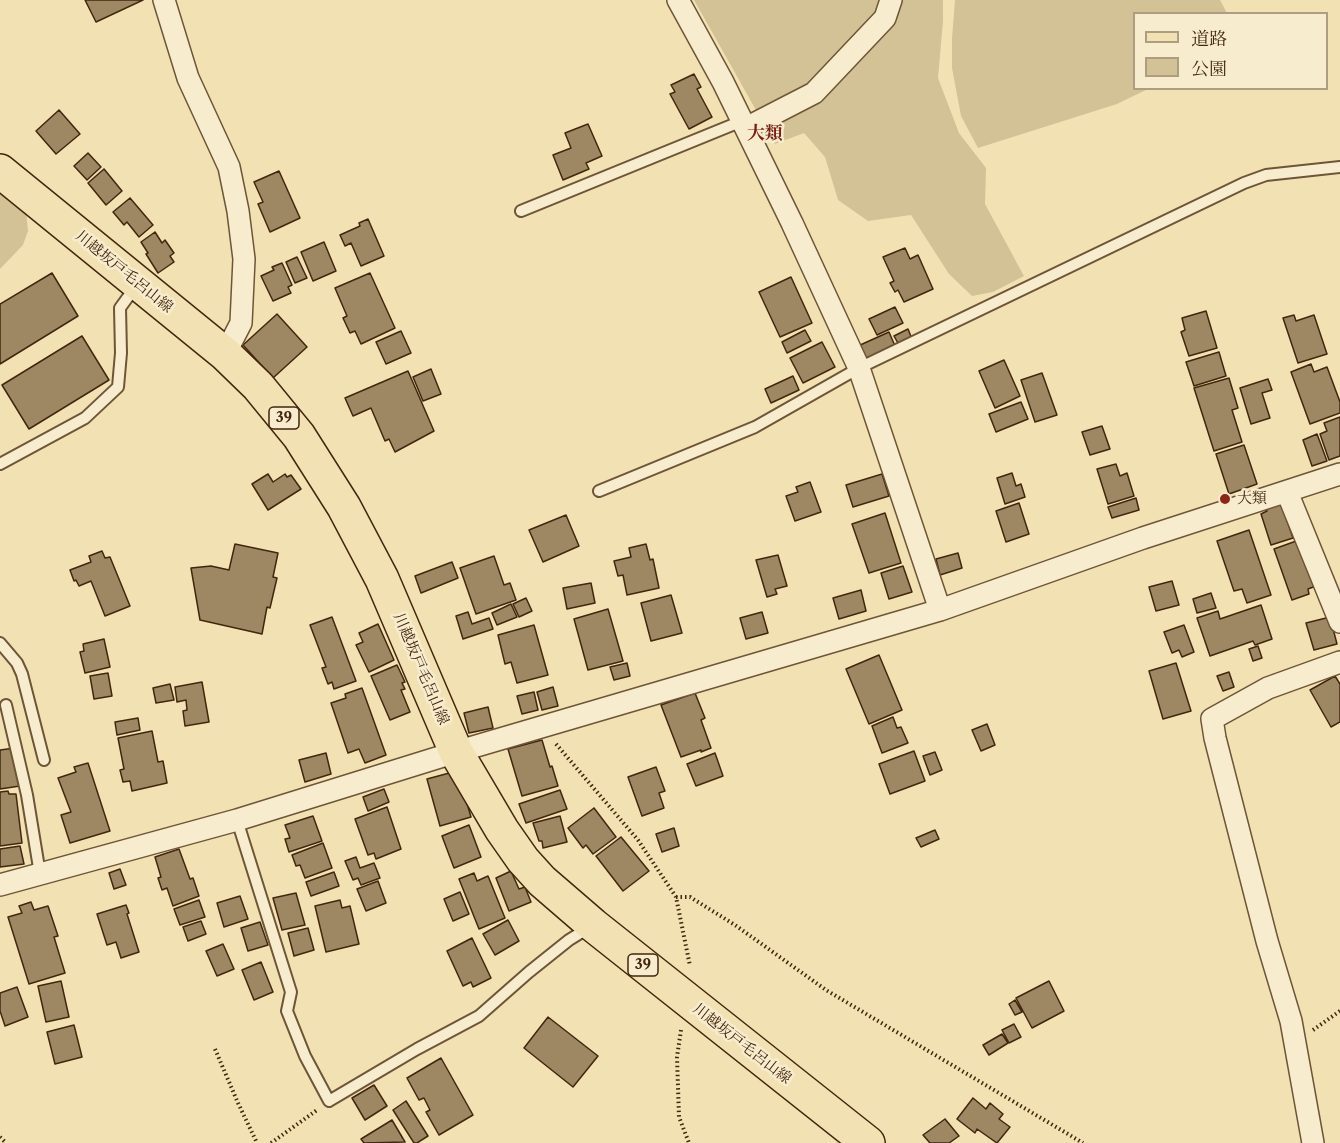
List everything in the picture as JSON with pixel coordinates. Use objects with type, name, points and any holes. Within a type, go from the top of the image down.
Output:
[{"type":"main road","name":"川越坂戸毛呂山線","points":[[0,171],[225,354],[258,386],[299,436],[344,507],[382,579],[456,752],[502,830],[523,860],[548,887],[593,926],[868,1143]]},
{"type":"street","points":[[164,0],[188,78],[229,167],[238,211],[243,259],[241,323],[225,354]]},
{"type":"street","points":[[678,0],[723,82],[859,368],[940,610]]},
{"type":"street","points":[[744,125],[814,93],[885,18],[891,0]]},
{"type":"street","points":[[0,885],[237,820],[456,752],[940,610],[1143,538],[1340,474]]},
{"type":"street","points":[[1287,492],[1340,622]]},
{"type":"street","points":[[1312,1143],[1290,1021],[1267,941],[1212,720],[1268,688],[1340,662]]},
{"type":"lane","points":[[521,212],[744,125]]},
{"type":"lane","points":[[599,490],[755,427],[859,368],[1244,183],[1266,175],[1340,167]]},
{"type":"lane","points":[[0,464],[85,418],[118,387],[121,353],[120,308],[138,283]]},
{"type":"lane","points":[[0,643],[17,663],[22,674],[44,760]]},
{"type":"lane","points":[[6,705],[24,779],[39,874]]},
{"type":"lane","points":[[237,820],[291,992],[287,1011],[305,1056],[329,1101],[417,1049],[479,1016],[569,940],[593,926]]},
{"type":"path","points":[[542,728],[638,840],[676,897],[690,963],[677,1057],[679,1117],[689,1143]]},
{"type":"path","points":[[676,897],[690,897],[735,925],[826,990],[1083,1143]]},
{"type":"path","points":[[215,1049],[257,1143]]},
{"type":"path","points":[[271,1143],[329,1101]]},
{"type":"path","points":[[0,1137],[6,1143]]},
{"type":"green space","points":[[694,0],[943,0],[938,78],[959,133],[986,168],[985,204],[1024,276],[993,292],[972,296],[949,274],[911,215],[868,221],[838,200],[825,157],[804,133],[775,144]]},
{"type":"green space","points":[[955,0],[1220,0],[1226,12],[1133,12],[1133,90],[1146,90],[1117,104],[978,148],[961,116],[952,68]]},
{"type":"green space","points":[[0,183],[26,211],[28,231],[23,245],[0,269]]},
{"type":"building","points":[[85,0],[143,0],[96,22]]},
{"type":"building","points":[[694,74],[701,87],[697,89],[712,117],[689,129],[670,94],[675,92],[671,85]]},
{"type":"building","points":[[59,110],[80,134],[56,154],[36,131]]},
{"type":"building","points":[[588,124],[602,156],[586,163],[589,169],[563,180],[553,155],[571,148],[565,133]]},
{"type":"building","points":[[88,153],[101,167],[87,180],[74,166]]},
{"type":"building","points":[[104,169],[122,191],[106,205],[88,183]]},
{"type":"building","points":[[279,171],[300,218],[270,232],[258,204],[263,202],[254,182]]},
{"type":"building","points":[[130,198],[153,225],[139,237],[127,222],[124,225],[113,212]]},
{"type":"building","points":[[368,219],[384,256],[361,266],[351,243],[345,246],[340,235],[360,226],[359,223]]},
{"type":"building","points":[[155,232],[162,243],[165,240],[174,253],[170,256],[174,262],[158,273],[141,242]]},
{"type":"building","points":[[324,242],[336,271],[313,281],[301,252]]},
{"type":"building","points":[[905,248],[910,259],[918,255],[933,289],[904,302],[898,290],[895,292],[890,283],[894,281],[883,257]]},
{"type":"building","points":[[297,257],[307,278],[295,283],[286,262]]},
{"type":"building","points":[[282,263],[292,285],[288,287],[291,293],[273,301],[261,276],[274,270],[272,267]]},
{"type":"building","points":[[52,273],[78,316],[0,364],[0,304]]},
{"type":"building","points":[[370,273],[395,328],[361,344],[355,331],[350,333],[343,318],[347,316],[335,288]]},
{"type":"building","points":[[791,277],[812,323],[780,337],[759,292]]},
{"type":"building","points":[[895,307],[903,323],[877,335],[869,319]]},
{"type":"building","points":[[1206,311],[1217,348],[1189,356],[1181,332],[1185,330],[1182,318]]},
{"type":"building","points":[[277,314],[307,347],[273,378],[243,345]]},
{"type":"building","points":[[1294,315],[1296,321],[1314,315],[1327,354],[1298,363],[1283,318]]},
{"type":"building","points":[[908,329],[912,339],[899,345],[894,336]]},
{"type":"building","points":[[805,330],[811,341],[787,353],[782,342]]},
{"type":"building","points":[[401,331],[411,353],[386,364],[376,342]]},
{"type":"building","points":[[889,332],[895,346],[864,360],[858,346]]},
{"type":"building","points":[[82,336],[109,380],[29,429],[2,385]]},
{"type":"building","points":[[822,342],[835,367],[803,383],[790,358]]},
{"type":"building","points":[[1219,352],[1226,376],[1194,386],[1186,362]]},
{"type":"building","points":[[1004,360],[1020,396],[995,408],[979,371]]},
{"type":"building","points":[[1311,364],[1314,372],[1327,367],[1340,402],[1340,413],[1310,424],[1291,372]]},
{"type":"building","points":[[431,369],[441,394],[423,401],[413,377]]},
{"type":"building","points":[[408,371],[434,431],[395,452],[389,439],[385,441],[371,408],[353,416],[345,398]]},
{"type":"building","points":[[1042,373],[1057,415],[1035,422],[1021,380]]},
{"type":"building","points":[[793,376],[799,390],[771,403],[765,389]]},
{"type":"building","points":[[1229,378],[1238,408],[1232,410],[1242,442],[1214,451],[1194,388]]},
{"type":"building","points":[[1268,379],[1272,390],[1262,393],[1270,418],[1251,424],[1240,388]]},
{"type":"building","points":[[1021,402],[1028,419],[996,432],[989,414]]},
{"type":"building","points":[[1340,417],[1340,456],[1329,460],[1320,434],[1327,431],[1324,423]]},
{"type":"building","points":[[1102,426],[1110,449],[1090,455],[1082,432]]},
{"type":"building","points":[[1317,434],[1327,461],[1312,466],[1303,440]]},
{"type":"building","points":[[1244,445],[1257,484],[1229,494],[1216,454]]},
{"type":"building","points":[[1116,464],[1120,476],[1127,473],[1134,496],[1108,504],[1097,469]]},
{"type":"building","points":[[1012,473],[1016,486],[1021,484],[1025,497],[1005,504],[997,478]]},
{"type":"building","points":[[268,474],[273,482],[285,474],[287,477],[291,475],[301,489],[268,510],[252,484]]},
{"type":"building","points":[[882,474],[889,496],[853,507],[846,485]]},
{"type":"building","points":[[810,482],[821,512],[795,521],[786,496],[798,492],[796,487]]},
{"type":"building","points":[[1136,498],[1139,510],[1112,518],[1108,507]]},
{"type":"building","points":[[1019,503],[1029,534],[1006,542],[996,511]]},
{"type":"building","points":[[1281,503],[1293,538],[1271,545],[1261,514],[1267,511],[1266,508]]},
{"type":"building","points":[[885,513],[901,563],[869,573],[852,524]]},
{"type":"building","points":[[566,515],[579,546],[543,562],[529,530]]},
{"type":"building","points":[[1249,530],[1271,595],[1247,603],[1242,589],[1234,591],[1217,541]]},
{"type":"building","points":[[1299,540],[1316,586],[1308,589],[1309,594],[1292,600],[1274,549]]},
{"type":"building","points":[[235,544],[278,553],[273,577],[277,578],[270,608],[267,607],[262,634],[200,620],[191,568],[211,566],[229,570]]},
{"type":"building","points":[[646,544],[650,560],[653,559],[659,588],[627,595],[623,575],[618,576],[614,561],[631,557],[629,548]]},
{"type":"building","points":[[102,551],[105,558],[110,557],[130,606],[105,616],[91,581],[79,586],[76,580],[74,581],[70,570],[91,562],[89,556]]},
{"type":"building","points":[[958,553],[962,568],[940,575],[936,559]]},
{"type":"building","points":[[778,555],[787,586],[775,589],[777,594],[767,597],[756,560]]},
{"type":"building","points":[[494,556],[504,585],[510,583],[516,600],[476,614],[460,568]]},
{"type":"building","points":[[452,562],[458,578],[421,593],[415,576]]},
{"type":"building","points":[[903,566],[912,592],[889,599],[881,573]]},
{"type":"building","points":[[1172,581],[1179,605],[1156,611],[1149,587]]},
{"type":"building","points":[[591,583],[595,603],[567,609],[563,588]]},
{"type":"building","points":[[861,590],[866,611],[839,619],[833,598]]},
{"type":"building","points":[[1211,593],[1216,608],[1197,613],[1193,599]]},
{"type":"building","points":[[671,595],[682,633],[651,641],[641,603]]},
{"type":"building","points":[[526,598],[532,611],[519,617],[513,604]]},
{"type":"building","points":[[511,604],[517,617],[497,625],[492,613]]},
{"type":"building","points":[[1261,605],[1272,639],[1255,645],[1253,641],[1210,656],[1197,618],[1218,611],[1220,619]]},
{"type":"building","points":[[608,609],[623,661],[588,670],[574,619]]},
{"type":"building","points":[[468,612],[472,624],[489,618],[493,629],[463,639],[456,616]]},
{"type":"building","points":[[762,612],[768,633],[746,639],[740,618]]},
{"type":"building","points":[[332,617],[356,681],[334,689],[332,682],[328,684],[322,668],[326,667],[310,625]]},
{"type":"building","points":[[1330,617],[1337,644],[1314,650],[1306,623]]},
{"type":"building","points":[[378,624],[394,660],[369,672],[356,645],[363,642],[359,633]]},
{"type":"building","points":[[534,625],[548,675],[517,683],[511,662],[505,664],[498,635]]},
{"type":"building","points":[[1184,625],[1194,652],[1182,657],[1179,650],[1172,653],[1164,632]]},
{"type":"building","points":[[104,639],[110,667],[85,673],[80,652],[84,651],[83,644]]},
{"type":"building","points":[[1258,646],[1262,658],[1253,661],[1249,649]]},
{"type":"building","points":[[879,655],[902,710],[869,724],[846,669]]},
{"type":"building","points":[[627,663],[630,676],[614,680],[610,667]]},
{"type":"building","points":[[1176,663],[1191,711],[1163,719],[1149,671]]},
{"type":"building","points":[[397,665],[405,682],[402,683],[405,689],[401,690],[410,712],[390,720],[371,676]]},
{"type":"building","points":[[1229,672],[1234,687],[1223,691],[1217,676]]},
{"type":"building","points":[[108,673],[112,696],[94,699],[90,676]]},
{"type":"building","points":[[1335,676],[1340,684],[1340,722],[1331,727],[1310,690]]},
{"type":"building","points":[[202,682],[209,722],[185,726],[183,711],[187,710],[186,700],[177,702],[175,687]]},
{"type":"building","points":[[170,684],[174,700],[156,703],[153,688]]},
{"type":"building","points":[[553,687],[558,706],[542,710],[537,692]]},
{"type":"building","points":[[362,688],[386,755],[365,763],[359,749],[348,753],[331,703],[346,698],[345,694]]},
{"type":"building","points":[[534,692],[538,710],[522,714],[517,696]]},
{"type":"building","points":[[695,693],[705,718],[701,720],[711,748],[681,757],[661,705]]},
{"type":"building","points":[[488,707],[493,728],[469,733],[464,713]]},
{"type":"building","points":[[893,717],[897,728],[901,727],[908,743],[882,753],[872,726]]},
{"type":"building","points":[[138,718],[140,730],[117,735],[115,722]]},
{"type":"building","points":[[987,724],[995,745],[981,751],[972,730]]},
{"type":"building","points":[[152,731],[158,762],[163,761],[167,783],[132,791],[130,781],[123,782],[120,770],[124,769],[118,738]]},
{"type":"building","points":[[542,740],[558,786],[522,796],[508,749]]},
{"type":"building","points":[[15,748],[20,786],[0,789],[0,750]]},
{"type":"building","points":[[914,751],[925,781],[890,794],[879,764]]},
{"type":"building","points":[[935,752],[942,770],[930,775],[923,756]]},
{"type":"building","points":[[326,753],[331,774],[305,782],[299,760]]},
{"type":"building","points":[[715,753],[723,776],[696,786],[687,764]]},
{"type":"building","points":[[88,763],[110,831],[70,843],[61,815],[71,812],[58,778],[76,772],[74,767]]},
{"type":"building","points":[[656,767],[665,791],[659,793],[664,808],[642,816],[628,777]]},
{"type":"building","points":[[453,772],[461,783],[471,817],[440,826],[427,779]]},
{"type":"building","points":[[384,789],[389,802],[368,811],[363,797]]},
{"type":"building","points":[[560,790],[567,809],[526,823],[519,804]]},
{"type":"building","points":[[8,791],[9,794],[16,794],[22,843],[0,846],[0,792]]},
{"type":"building","points":[[387,807],[401,849],[376,859],[374,853],[368,855],[355,819]]},
{"type":"building","points":[[594,808],[616,837],[593,854],[586,845],[583,848],[568,828]]},
{"type":"building","points":[[313,816],[322,841],[289,852],[285,839],[290,838],[285,825]]},
{"type":"building","points":[[560,816],[567,842],[543,848],[533,823]]},
{"type":"building","points":[[469,825],[481,857],[454,868],[442,836]]},
{"type":"building","points":[[674,828],[679,846],[662,852],[656,834]]},
{"type":"building","points":[[935,830],[939,839],[921,847],[916,838]]},
{"type":"building","points":[[621,837],[649,871],[623,891],[596,856]]},
{"type":"building","points":[[323,843],[332,868],[305,878],[300,865],[296,866],[292,855]]},
{"type":"building","points":[[20,846],[24,864],[0,867],[0,849]]},
{"type":"building","points":[[179,849],[199,896],[173,906],[167,888],[162,890],[155,857]]},
{"type":"building","points":[[356,857],[360,868],[374,863],[380,878],[361,885],[358,878],[353,880],[345,861]]},
{"type":"building","points":[[120,869],[126,885],[114,889],[109,873]]},
{"type":"building","points":[[511,871],[519,889],[525,887],[531,902],[509,911],[496,878]]},
{"type":"building","points":[[334,872],[339,886],[311,896],[306,882]]},
{"type":"building","points":[[474,873],[477,881],[488,876],[505,918],[479,929],[459,879]]},
{"type":"building","points":[[378,881],[386,903],[366,911],[357,889]]},
{"type":"building","points":[[460,892],[469,914],[453,921],[444,899]]},
{"type":"building","points":[[296,893],[305,925],[282,930],[273,898]]},
{"type":"building","points":[[240,896],[248,919],[224,927],[217,903]]},
{"type":"building","points":[[199,900],[205,917],[180,925],[174,909]]},
{"type":"building","points":[[340,900],[342,908],[350,906],[359,944],[326,952],[315,906]]},
{"type":"building","points":[[31,902],[34,910],[48,906],[58,936],[54,937],[65,973],[29,984],[8,917],[22,913],[19,906]]},
{"type":"building","points":[[126,905],[139,952],[121,958],[116,942],[107,945],[97,914]]},
{"type":"building","points":[[508,920],[519,941],[495,955],[483,934]]},
{"type":"building","points":[[201,921],[206,934],[188,941],[183,927]]},
{"type":"building","points":[[260,922],[268,945],[248,951],[241,928]]},
{"type":"building","points":[[308,928],[314,950],[294,956],[288,933]]},
{"type":"building","points":[[472,938],[491,978],[473,987],[471,982],[463,986],[447,951]]},
{"type":"building","points":[[223,944],[234,969],[217,976],[206,951]]},
{"type":"building","points":[[261,962],[273,992],[254,1000],[242,970]]},
{"type":"building","points":[[61,981],[69,1017],[46,1022],[38,986]]},
{"type":"building","points":[[1049,981],[1064,1011],[1032,1028],[1016,998]]},
{"type":"building","points":[[17,987],[28,1017],[5,1026],[0,1011],[0,993]]},
{"type":"building","points":[[1015,1000],[1022,1012],[1015,1015],[1009,1004]]},
{"type":"building","points":[[548,1017],[598,1056],[573,1087],[524,1048]]},
{"type":"building","points":[[1014,1024],[1021,1037],[1009,1043],[1002,1030]]},
{"type":"building","points":[[74,1025],[82,1057],[55,1064],[47,1032]]},
{"type":"building","points":[[1002,1034],[1008,1043],[989,1055],[983,1045]]},
{"type":"building","points":[[441,1058],[473,1115],[439,1135],[426,1112],[430,1110],[424,1098],[419,1100],[407,1078]]},
{"type":"building","points":[[374,1085],[387,1106],[365,1120],[352,1098]]},
{"type":"building","points":[[973,1098],[986,1109],[990,1103],[1003,1114],[999,1119],[1010,1127],[997,1143],[977,1129],[975,1133],[957,1119]]},
{"type":"building","points":[[406,1101],[428,1136],[417,1143],[414,1143],[393,1110]]},
{"type":"building","points":[[945,1119],[959,1136],[949,1143],[930,1143],[923,1135]]},
{"type":"building","points":[[392,1120],[405,1142],[364,1143],[361,1139]]},
{"type":"place","name":"大類","points":[[1225,499]]},
{"type":"district","name":"大類","points":[[765,134]]}]
